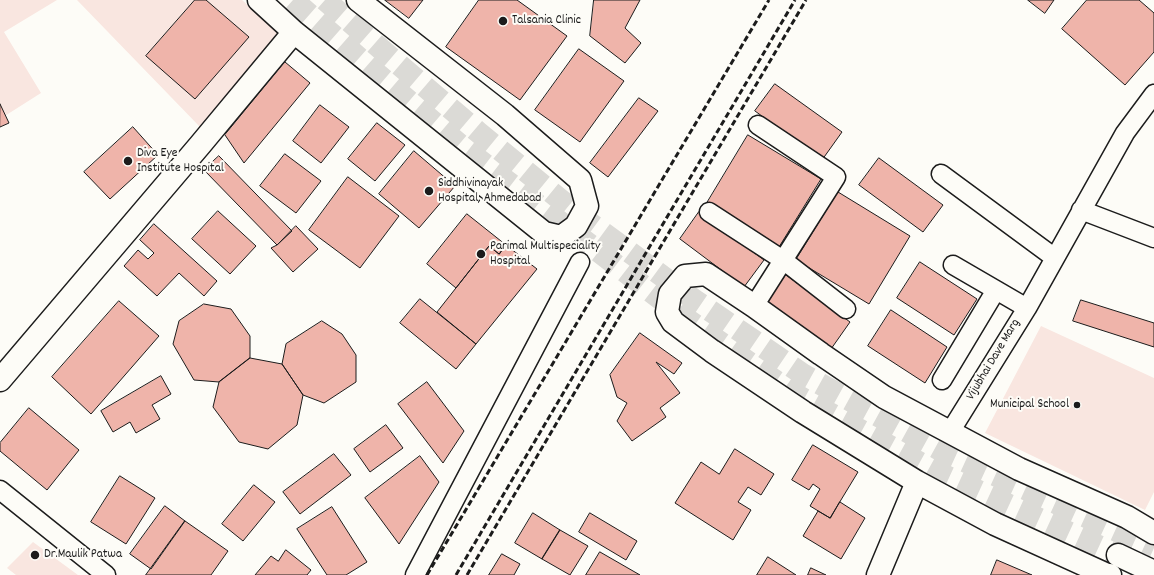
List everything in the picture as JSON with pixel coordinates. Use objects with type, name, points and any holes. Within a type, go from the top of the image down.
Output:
[{"type":"street","points":[[259,0],[294,32],[544,233],[561,236],[576,226],[587,206],[580,180],[505,115],[358,0]]},
{"type":"street","points":[[0,380],[294,32]]},
{"type":"street","name":"Vijubhai Dave Marg","points":[[950,432],[1026,308],[1125,133],[1154,94]]},
{"type":"street","points":[[754,306],[836,177],[758,125]]},
{"type":"street","points":[[941,174],[1055,258]]},
{"type":"street","points":[[1081,210],[1154,238]]},
{"type":"street","points":[[709,212],[783,260],[846,309]]},
{"type":"street","points":[[415,575],[580,262]]},
{"type":"street","points":[[954,265],[1026,308]]},
{"type":"street","points":[[1110,575],[1107,575],[995,524],[917,482],[803,412],[712,351],[673,322],[667,312],[670,294],[685,276],[706,274],[884,397],[1019,469],[1128,517],[1154,532]]},
{"type":"street","points":[[942,380],[996,290]]},
{"type":"street","points":[[878,575],[917,482]]},
{"type":"street","points":[[0,490],[106,575]]},
{"type":"street","points":[[1118,555],[1147,572]]},
{"type":"shaded area","points":[[0,0],[57,0],[4,32],[41,93],[0,119]]},
{"type":"shaded area","points":[[77,0],[242,0],[279,32],[200,127]]},
{"type":"shaded area","name":"Municipal School","points":[[1041,326],[1154,378],[1154,492],[1145,510],[985,433]]},
{"type":"shaded area","name":"Dr.Maulik Patwa","points":[[33,542],[78,575],[16,575],[7,568]]},
{"type":"building","points":[[195,0],[206,0],[249,37],[195,99],[146,56]]},
{"type":"building","points":[[385,0],[423,0],[409,18]]},
{"type":"building","points":[[479,0],[517,0],[567,36],[520,100],[446,47]]},
{"type":"building","points":[[594,0],[640,0],[625,28],[641,43],[625,63],[590,36]]},
{"type":"building","points":[[1028,0],[1054,0],[1045,13]]},
{"type":"building","points":[[1087,0],[1139,0],[1154,13],[1154,52],[1125,85],[1062,29]]},
{"type":"building","points":[[579,49],[624,81],[580,142],[535,110]]},
{"type":"building","points":[[285,62],[310,83],[244,163],[225,135]]},
{"type":"building","points":[[775,84],[842,132],[822,160],[755,111]]},
{"type":"building","points":[[639,98],[658,111],[608,177],[590,163]]},
{"type":"building","points":[[0,104],[9,123],[0,127]]},
{"type":"building","points":[[320,105],[349,127],[321,163],[293,141]]},
{"type":"building","points":[[377,123],[405,145],[375,181],[348,159]]},
{"type":"building","points":[[133,127],[158,155],[110,199],[84,172]]},
{"type":"building","points":[[748,135],[821,179],[779,247],[707,203]]},
{"type":"building","points":[[414,151],[455,186],[419,228],[379,194]]},
{"type":"building","points":[[285,154],[321,181],[296,213],[260,186]]},
{"type":"building","points":[[219,156],[292,231],[277,245],[204,170]]},
{"type":"building","points":[[879,158],[943,205],[923,232],[859,185]]},
{"type":"building","points":[[348,177],[399,216],[360,268],[309,230]]},
{"type":"building","points":[[838,192],[910,236],[869,304],[796,260]]},
{"type":"building","points":[[218,211],[256,246],[230,274],[192,239]]},
{"type":"building","points":[[699,212],[764,260],[744,287],[680,239]]},
{"type":"building","points":[[467,214],[506,245],[499,254],[489,246],[456,288],[427,264]]},
{"type":"building","points":[[154,224],[217,281],[204,296],[179,273],[157,296],[124,266],[138,250],[148,259],[154,253],[140,240]]},
{"type":"building","points":[[296,226],[318,249],[293,272],[271,248],[277,245]]},
{"type":"building","points":[[506,245],[537,269],[476,344],[437,312],[489,246],[499,254]]},
{"type":"building","points":[[920,262],[977,299],[954,335],[897,298]]},
{"type":"building","points":[[786,275],[850,322],[831,349],[766,302]]},
{"type":"building","points":[[420,299],[476,344],[456,369],[400,323]]},
{"type":"building","points":[[1081,300],[1154,323],[1154,347],[1073,321]]},
{"type":"building","points":[[119,301],[159,336],[91,414],[52,377]]},
{"type":"building","points":[[204,304],[231,309],[250,336],[250,358],[219,382],[194,380],[173,344],[179,321]]},
{"type":"building","points":[[891,310],[947,347],[925,383],[868,346]]},
{"type":"building","points":[[322,321],[342,334],[356,355],[356,382],[324,403],[303,395],[282,364],[286,344]]},
{"type":"building","points":[[640,333],[682,363],[674,374],[656,362],[680,393],[660,408],[666,417],[632,441],[617,421],[627,403],[617,397],[610,375]]},
{"type":"building","points":[[250,358],[282,364],[303,395],[297,425],[268,449],[239,442],[213,407],[219,382]]},
{"type":"building","points":[[161,376],[171,394],[152,405],[160,419],[136,433],[130,422],[113,432],[101,411]]},
{"type":"building","points":[[427,382],[464,431],[443,463],[398,404]]},
{"type":"building","points":[[29,408],[79,450],[47,490],[0,451],[0,443]]},
{"type":"building","points":[[386,425],[403,448],[370,472],[354,449]]},
{"type":"building","points":[[813,445],[858,472],[830,518],[810,506],[820,489],[813,484],[809,490],[792,480]]},
{"type":"building","points":[[735,449],[774,474],[761,495],[748,487],[738,502],[751,510],[733,540],[675,503],[701,462],[719,474]]},
{"type":"building","points":[[334,454],[351,475],[300,514],[283,492]]},
{"type":"building","points":[[420,456],[439,482],[399,544],[365,498]]},
{"type":"building","points":[[120,476],[155,498],[126,544],[91,522]]},
{"type":"building","points":[[254,485],[275,502],[243,541],[222,524]]},
{"type":"building","points":[[840,502],[865,518],[841,559],[803,536],[818,511],[830,518]]},
{"type":"building","points":[[165,506],[185,521],[151,569],[130,554]]},
{"type":"building","points":[[332,507],[367,562],[346,575],[327,575],[297,529]]},
{"type":"building","points":[[533,513],[560,530],[542,559],[515,543]]},
{"type":"building","points":[[590,513],[637,541],[626,560],[579,532]]},
{"type":"building","points":[[185,521],[228,551],[211,575],[146,575]]},
{"type":"building","points":[[560,530],[588,546],[570,575],[542,559]]},
{"type":"building","points":[[286,550],[311,570],[307,575],[255,575],[271,556],[278,561]]},
{"type":"building","points":[[600,552],[640,575],[586,575]]},
{"type":"building","points":[[502,554],[520,564],[514,575],[489,575]]},
{"type":"building","points":[[768,557],[796,575],[757,575]]},
{"type":"building","points":[[997,560],[1032,575],[991,575]]},
{"type":"building","points":[[811,568],[826,575],[808,575]]},
{"type":"tunnel","points":[[293,0],[465,149],[684,317],[793,393],[933,470],[1118,555]]},
{"type":"tunnel","points":[[325,0],[478,132],[579,215],[696,301],[804,375],[942,451],[1154,548]]},
{"type":"railway","points":[[427,575],[769,0]]},
{"type":"railway","points":[[456,575],[795,0]]},
{"type":"railway","points":[[467,575],[806,0]]},
{"type":"place","name":"Talsania Clinic","points":[[503,21]]},
{"type":"place","name":"Diva Eye Institute Hospital","points":[[128,161]]},
{"type":"place","name":"Siddhivinayak Hospital, Ahmedabad","points":[[429,191]]},
{"type":"place","name":"Parimal Multispeciality Hospital","points":[[481,254]]},
{"type":"place","name":"Municipal School","points":[[1077,405]]},
{"type":"place","name":"Dr.Maulik Patwa","points":[[35,555]]}]
